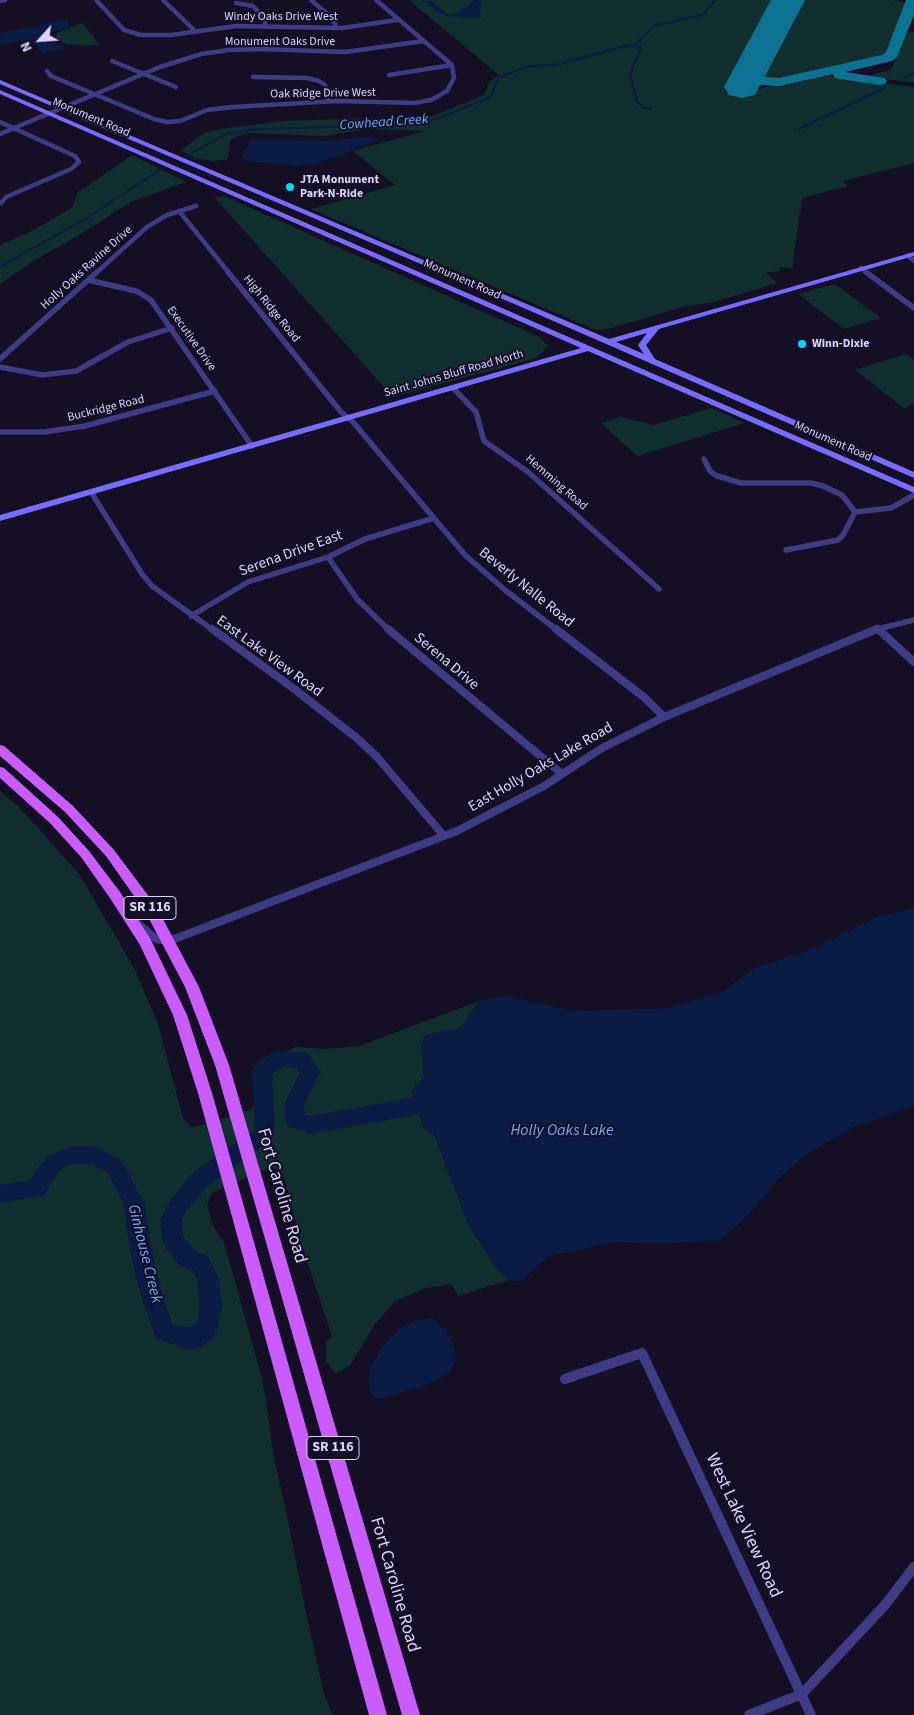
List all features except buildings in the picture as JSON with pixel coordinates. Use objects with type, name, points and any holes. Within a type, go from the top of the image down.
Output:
[{"type":"main road","name":"Monument Road","points":[[0,82],[662,365],[914,475]]},
{"type":"main road","name":"Monument Road","points":[[0,92],[914,490]]},
{"type":"main road","points":[[292,219],[305,213]]},
{"type":"main road","name":"Saint Johns Bluff Road North","points":[[0,518],[861,268],[912,257]]},
{"type":"main road","points":[[660,326],[647,337],[642,345],[647,354],[662,365]]},
{"type":"main road","points":[[546,360],[555,353],[558,345],[557,340],[549,332]]},
{"type":"main road","points":[[724,408],[764,417],[805,435],[815,432],[817,442],[839,458]]},
{"type":"main road","name":"Fort Caroline Road","points":[[0,749],[49,790],[89,828],[131,880],[169,941],[192,987],[214,1043],[235,1110],[411,1715]]},
{"type":"main road","name":"SR 116","points":[[0,771],[39,805],[71,838],[130,916],[154,959],[180,1015],[213,1122],[378,1715]]},
{"type":"street","points":[[0,1],[5,0]]},
{"type":"street","name":"Windy Oaks Drive West","points":[[96,0],[124,30],[136,34],[163,35],[194,30],[265,25],[337,28],[397,20]]},
{"type":"street","points":[[163,0],[194,30]]},
{"type":"street","points":[[311,0],[331,18],[337,28]]},
{"type":"street","points":[[376,0],[397,20],[452,65]]},
{"type":"street","points":[[236,3],[255,8],[265,18],[265,25]]},
{"type":"street","name":"Monument Oaks Drive","points":[[0,134],[179,60],[230,50],[345,52],[424,41]]},
{"type":"street","points":[[112,61],[176,87]]},
{"type":"street","points":[[388,75],[452,65]]},
{"type":"street","name":"Oak Ridge Drive West","points":[[94,94],[158,120],[171,122],[180,121],[207,110],[222,108],[328,102],[403,104],[431,100],[447,91],[455,74],[452,65]]},
{"type":"street","points":[[47,71],[52,76],[94,94]]},
{"type":"street","points":[[253,77],[319,80],[325,85],[328,102]]},
{"type":"street","points":[[0,122],[75,156],[79,162],[71,169],[6,198],[1,203]]},
{"type":"street","name":"Holly Oaks Ravine Drive","points":[[0,359],[148,227],[167,215],[196,206]]},
{"type":"street","name":"High Ridge Road","points":[[179,211],[341,412],[349,418]]},
{"type":"street","points":[[861,268],[914,308]]},
{"type":"street","name":"Executive Drive","points":[[88,280],[136,290],[151,300],[252,446]]},
{"type":"street","points":[[0,367],[42,375],[76,370],[91,364],[128,342],[172,328]]},
{"type":"street","name":"Hemming Road","points":[[452,388],[476,412],[484,440],[528,472],[659,589]]},
{"type":"street","name":"Buckridge Road","points":[[0,432],[44,432],[86,426],[215,392]]},
{"type":"street","name":"Beverly Nalle Road","points":[[349,418],[477,567],[644,698],[664,717]]},
{"type":"street","points":[[704,459],[710,471],[717,476],[741,483],[811,484],[823,486],[842,494],[855,512]]},
{"type":"street","name":"East Lake View Road","points":[[91,492],[142,574],[152,586],[293,688],[358,739],[375,755],[444,836]]},
{"type":"street","points":[[855,512],[891,508],[914,495]]},
{"type":"street","points":[[786,550],[838,540],[847,529],[855,512]]},
{"type":"street","name":"Serena Drive East","points":[[191,616],[248,582],[328,557],[366,539],[434,518]]},
{"type":"street","name":"Serena Drive","points":[[328,557],[357,599],[385,627],[562,774]]},
{"type":"street","name":"East Holly Oaks Lake Road","points":[[169,941],[444,836],[508,806],[602,748],[664,717],[878,629],[914,620]]},
{"type":"street","points":[[878,629],[914,662]]},
{"type":"street","points":[[130,916],[156,940],[169,941]]},
{"type":"street","name":"West Lake View Road","points":[[565,1379],[642,1353],[811,1715]]},
{"type":"street","points":[[749,1715],[802,1694],[884,1605],[914,1567]]},
{"type":"green space","points":[[409,0],[774,0],[724,92],[752,96],[758,89],[822,75],[914,87],[914,163],[843,181],[848,186],[802,198],[792,268],[780,267],[779,271],[766,273],[777,283],[714,302],[683,307],[608,329],[596,330],[311,209],[395,185],[353,151],[424,131],[369,129],[326,136],[249,133],[235,137],[230,141],[228,158],[225,160],[212,161],[195,158],[181,150],[204,133],[221,129],[282,121],[433,116],[484,95],[489,82],[499,75]]},
{"type":"green space","points":[[803,0],[892,0],[903,2],[905,6],[888,54],[885,56],[776,81],[764,77]]},
{"type":"green space","points":[[82,23],[99,44],[89,46],[66,44],[56,38],[57,33]]},
{"type":"green space","points":[[907,32],[914,32],[914,83],[872,77],[873,74],[891,70]]},
{"type":"green space","points":[[132,155],[186,182],[130,202],[81,234],[33,261],[0,284],[0,245],[26,234],[72,208],[77,193]]},
{"type":"green space","points":[[224,196],[539,337],[548,346],[536,358],[393,397],[215,198]]},
{"type":"green space","points":[[835,284],[881,318],[844,329],[798,294]]},
{"type":"green space","points":[[906,354],[914,360],[914,403],[904,408],[855,370]]},
{"type":"green space","points":[[711,408],[745,423],[637,456],[601,423],[620,417],[654,425]]},
{"type":"green space","points":[[0,791],[19,807],[79,874],[134,968],[158,1024],[183,1118],[192,1128],[250,1110],[257,1103],[259,1092],[256,1071],[275,1056],[296,1047],[325,1049],[359,1046],[479,1001],[462,1027],[425,1036],[421,1045],[424,1076],[423,1127],[434,1135],[495,1267],[509,1280],[458,1296],[452,1284],[425,1288],[395,1301],[375,1324],[351,1364],[336,1374],[326,1362],[326,1342],[332,1336],[302,1246],[284,1177],[279,1171],[271,1167],[212,1193],[207,1205],[213,1226],[224,1242],[261,1375],[273,1453],[305,1608],[323,1690],[332,1715],[0,1715]]},
{"type":"water","points":[[474,0],[482,1],[479,8],[481,17],[478,18],[445,16],[422,1],[431,1],[449,15],[457,14],[460,9],[467,7]]},
{"type":"water","points":[[67,20],[70,27],[53,31],[45,37],[50,42],[65,47],[63,49],[42,52],[30,41],[26,40],[0,44],[0,33]]},
{"type":"water","points":[[360,137],[376,138],[379,140],[316,164],[297,166],[245,161],[242,155],[250,142],[257,139],[329,141]]},
{"type":"water","name":"Holly Oaks Lake","points":[[914,908],[914,1106],[857,1126],[806,1154],[777,1180],[748,1216],[719,1241],[614,1242],[547,1257],[522,1281],[509,1280],[495,1267],[468,1224],[434,1135],[423,1127],[411,1092],[424,1076],[421,1045],[425,1036],[462,1027],[479,1001],[506,996],[574,1011],[669,1008],[724,991],[753,969],[814,948],[877,917]]},
{"type":"water","points":[[432,1318],[445,1329],[454,1346],[456,1361],[450,1372],[422,1387],[383,1398],[375,1398],[368,1388],[369,1370],[383,1346],[402,1327],[417,1320]]},
{"type":"waterway","points":[[635,45],[656,25],[703,15],[715,0]]},
{"type":"waterway","name":"Cowhead Creek","points":[[185,157],[226,134],[259,129],[402,125],[437,119],[490,97],[499,78],[525,67],[560,64],[629,45],[641,47],[630,74],[637,102],[643,107],[651,109]]},
{"type":"waterway","points":[[904,78],[914,73]]},
{"type":"waterway","points":[[799,129],[884,88]]},
{"type":"waterway","name":"Cowhead Creek","points":[[0,267],[87,218],[163,168]]},
{"type":"waterway","name":"Ginhouse Creek","points":[[0,1194],[38,1188],[43,1177],[55,1162],[73,1155],[94,1155],[114,1166],[134,1204],[141,1252],[152,1297],[164,1330],[181,1337],[194,1339],[207,1327],[211,1306],[208,1280],[200,1263],[188,1259],[173,1239],[171,1220],[179,1204],[201,1179],[265,1133],[262,1071],[278,1059],[301,1060],[311,1072],[294,1104],[295,1120],[310,1125],[416,1106]]},
{"type":"taxiway","points":[[750,72],[762,81],[779,82],[887,58],[892,54],[913,0]]},
{"type":"taxiway","points":[[840,75],[880,81]]},
{"type":"runway","points":[[742,87],[788,0]]},
{"type":"place","name":"JTA Monument Park-N-Ride","points":[[290,187]]},
{"type":"place","name":"Winn-Dixie","points":[[802,344]]}]
